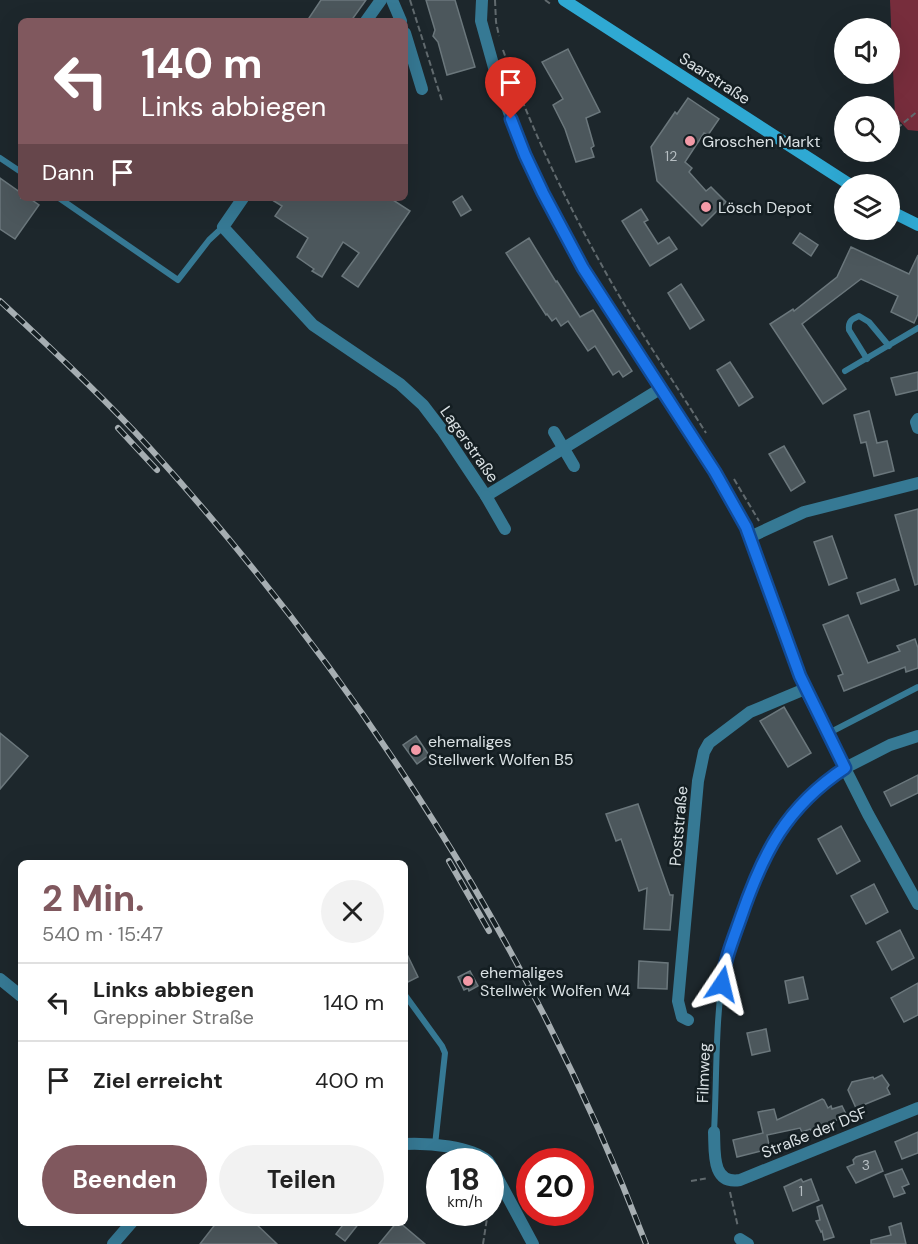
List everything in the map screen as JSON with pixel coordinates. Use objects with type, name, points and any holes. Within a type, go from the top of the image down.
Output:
[{"type":"street","points":[[368,18],[381,0]]},
{"type":"street","points":[[392,0],[400,18]]},
{"type":"street","points":[[482,0],[481,21],[486,43],[525,155],[583,268],[715,472],[750,537],[805,689],[867,814],[918,904]]},
{"type":"street","name":"Saarstraße","points":[[564,0],[834,174]]},
{"type":"street","points":[[408,43],[422,89]]},
{"type":"street","points":[[223,227],[241,201]]},
{"type":"street","points":[[900,216],[918,225]]},
{"type":"street","name":"Lagerstraße","points":[[223,227],[313,325],[400,384],[423,405],[442,429],[486,496],[660,389]]},
{"type":"street","points":[[918,419],[916,422],[918,428]]},
{"type":"street","points":[[554,432],[574,466]]},
{"type":"street","points":[[750,537],[804,512],[918,483]]},
{"type":"street","points":[[486,496],[505,529]]},
{"type":"street","name":"Poststraße","points":[[688,1020],[682,1017],[678,1001],[698,781],[704,752],[709,743],[750,712],[805,689]]},
{"type":"street","points":[[845,768],[873,753],[918,736]]},
{"type":"street","points":[[0,979],[18,994]]},
{"type":"street","name":"Straße der DSF","points":[[722,1176],[727,1180],[740,1180],[918,1108]]},
{"type":"street","points":[[714,1132],[716,1162],[722,1176]]},
{"type":"street","points":[[408,1144],[447,1148]]},
{"type":"street","points":[[504,1190],[533,1244]]},
{"type":"street","points":[[113,1244],[129,1226]]},
{"type":"lane","points":[[0,158],[18,170]]},
{"type":"lane","points":[[63,201],[178,280],[209,240],[223,227]]},
{"type":"lane","points":[[867,359],[849,330],[852,319],[860,316],[869,322],[889,346]]},
{"type":"lane","points":[[845,371],[918,328]]},
{"type":"lane","points":[[827,734],[918,687]]},
{"type":"lane","name":"Filmweg","points":[[714,1132],[718,1025],[724,964],[755,876],[769,846],[790,818],[812,792],[845,768]]},
{"type":"lane","points":[[408,999],[445,1053],[435,1146]]},
{"type":"path","points":[[410,0],[442,101]]},
{"type":"path","points":[[495,0],[500,42],[531,123],[563,193],[601,264],[706,433]]},
{"type":"path","points":[[900,126],[918,111]]},
{"type":"path","points":[[730,473],[765,531]]},
{"type":"path","points":[[691,1181],[722,1176],[732,1195],[744,1241]]},
{"type":"path","points":[[483,1244],[486,1226]]},
{"type":"shaded area","points":[[890,0],[918,0],[918,131],[908,130],[900,121],[900,96],[894,96],[894,84],[900,84],[900,18],[891,18]]},
{"type":"building","points":[[321,0],[366,0],[353,18],[309,18]]},
{"type":"building","points":[[426,0],[455,0],[475,67],[447,75],[438,42],[433,36],[435,30]]},
{"type":"building","points":[[568,49],[600,112],[586,118],[594,146],[591,148],[594,157],[576,162],[565,129],[553,105],[563,99],[542,62]]},
{"type":"building","points":[[688,98],[719,119],[708,135],[704,133],[685,162],[692,168],[689,172],[706,191],[711,187],[726,202],[702,226],[657,181],[651,147],[675,112],[677,114]]},
{"type":"building","points":[[0,178],[18,191],[18,201],[33,201],[39,205],[15,239],[0,229]]},
{"type":"building","points":[[462,196],[471,210],[461,216],[453,202]]},
{"type":"building","points":[[274,201],[395,201],[410,211],[358,287],[342,276],[359,253],[343,242],[322,277],[312,271],[314,269],[297,257],[308,238],[275,216],[282,206]]},
{"type":"building","points":[[641,209],[648,220],[644,222],[658,244],[669,237],[677,249],[650,266],[622,221]]},
{"type":"building","points":[[800,233],[818,245],[811,256],[793,243]]},
{"type":"building","points":[[529,238],[580,317],[593,310],[632,371],[623,377],[619,371],[613,375],[595,346],[588,351],[568,321],[561,326],[556,318],[552,321],[546,315],[506,253]]},
{"type":"building","points":[[851,247],[909,274],[918,255],[918,314],[914,323],[891,312],[898,296],[861,279],[802,324],[846,389],[823,404],[770,324],[793,309],[794,311],[837,277]]},
{"type":"building","points":[[681,284],[704,320],[690,329],[668,293]]},
{"type":"building","points":[[730,362],[753,397],[739,406],[717,370]]},
{"type":"building","points":[[918,372],[918,390],[896,395],[891,378]]},
{"type":"building","points":[[869,411],[877,443],[887,441],[894,471],[874,476],[866,442],[861,443],[854,415]]},
{"type":"building","points":[[784,446],[805,482],[791,491],[769,454]]},
{"type":"building","points":[[918,509],[918,584],[915,585],[895,515]]},
{"type":"building","points":[[832,536],[847,578],[829,585],[814,542]]},
{"type":"building","points":[[895,579],[899,590],[861,604],[857,593]]},
{"type":"building","points":[[848,615],[868,663],[900,651],[897,646],[915,639],[918,648],[918,668],[906,672],[905,667],[844,691],[838,676],[843,674],[823,625]]},
{"type":"building","points":[[784,707],[811,753],[788,767],[760,721]]},
{"type":"building","points":[[0,733],[28,756],[0,789]]},
{"type":"building","name":"ehemaliges Stellwerk Wolfen B5","points":[[416,736],[429,755],[417,764],[403,745]]},
{"type":"building","points":[[918,775],[918,793],[891,806],[884,792]]},
{"type":"building","points":[[638,804],[670,895],[673,895],[670,930],[644,929],[647,888],[639,891],[621,839],[616,841],[606,814]]},
{"type":"building","points":[[841,826],[860,861],[837,874],[818,839]]},
{"type":"building","points":[[874,884],[888,912],[866,924],[851,896]]},
{"type":"building","points":[[900,930],[914,958],[892,970],[877,942]]},
{"type":"building","points":[[408,956],[418,977],[408,982]]},
{"type":"building","points":[[639,961],[668,963],[667,989],[638,988]]},
{"type":"building","name":"ehemaliges Stellwerk Wolfen W4","points":[[470,971],[478,986],[469,991],[468,988],[464,990],[458,977]]},
{"type":"building","points":[[803,977],[808,999],[789,1003],[785,981]]},
{"type":"building","points":[[918,983],[918,1015],[904,1022],[891,998]]},
{"type":"building","points":[[766,1029],[770,1051],[752,1055],[747,1033]]},
{"type":"building","points":[[882,1075],[889,1085],[887,1088],[890,1094],[856,1108],[848,1090],[852,1082],[873,1077],[874,1079]]},
{"type":"building","points":[[822,1099],[828,1108],[842,1106],[847,1116],[811,1130],[802,1132],[800,1128],[767,1135],[769,1145],[764,1146],[765,1150],[737,1157],[733,1140],[763,1133],[758,1112],[774,1109],[777,1120]]},
{"type":"building","points":[[918,1132],[918,1153],[902,1159],[895,1142]]},
{"type":"building","points":[[875,1151],[883,1171],[856,1183],[847,1167],[854,1164],[853,1160],[856,1157]]},
{"type":"building","points":[[902,1169],[909,1184],[902,1187],[905,1193],[894,1197],[885,1175]]},
{"type":"building","points":[[801,1179],[803,1182],[811,1179],[819,1200],[793,1211],[784,1187]]},
{"type":"building","points":[[822,1205],[834,1237],[824,1240],[816,1221],[820,1220],[817,1207]]},
{"type":"building","points":[[901,1223],[906,1244],[871,1244],[871,1240],[891,1235],[889,1227]]},
{"type":"building","points":[[214,1226],[258,1226],[277,1244],[200,1244]]},
{"type":"building","points":[[342,1226],[357,1226],[345,1241],[336,1234]]},
{"type":"building","points":[[394,1226],[404,1226],[425,1244],[379,1244]]},
{"type":"railway","points":[[0,301],[113,409],[227,536],[370,724],[435,823],[495,924],[550,1028],[601,1135],[646,1244]]},
{"type":"railway","points":[[118,428],[157,470]]},
{"type":"railway","points":[[449,861],[489,931]]},
{"type":"place","name":"Groschen Markt","points":[[690,141]]},
{"type":"place","name":"Lösch Depot","points":[[706,207]]},
{"type":"place","name":"ehemaliges Stellwerk Wolfen B5","points":[[416,750]]},
{"type":"place","name":"ehemaliges Stellwerk Wolfen W4","points":[[468,981]]},
{"type":"route","points":[[511,119],[543,193],[583,268],[715,472],[746,527],[800,676],[845,768],[812,792],[769,846],[755,876],[724,964],[722,984]]}]
